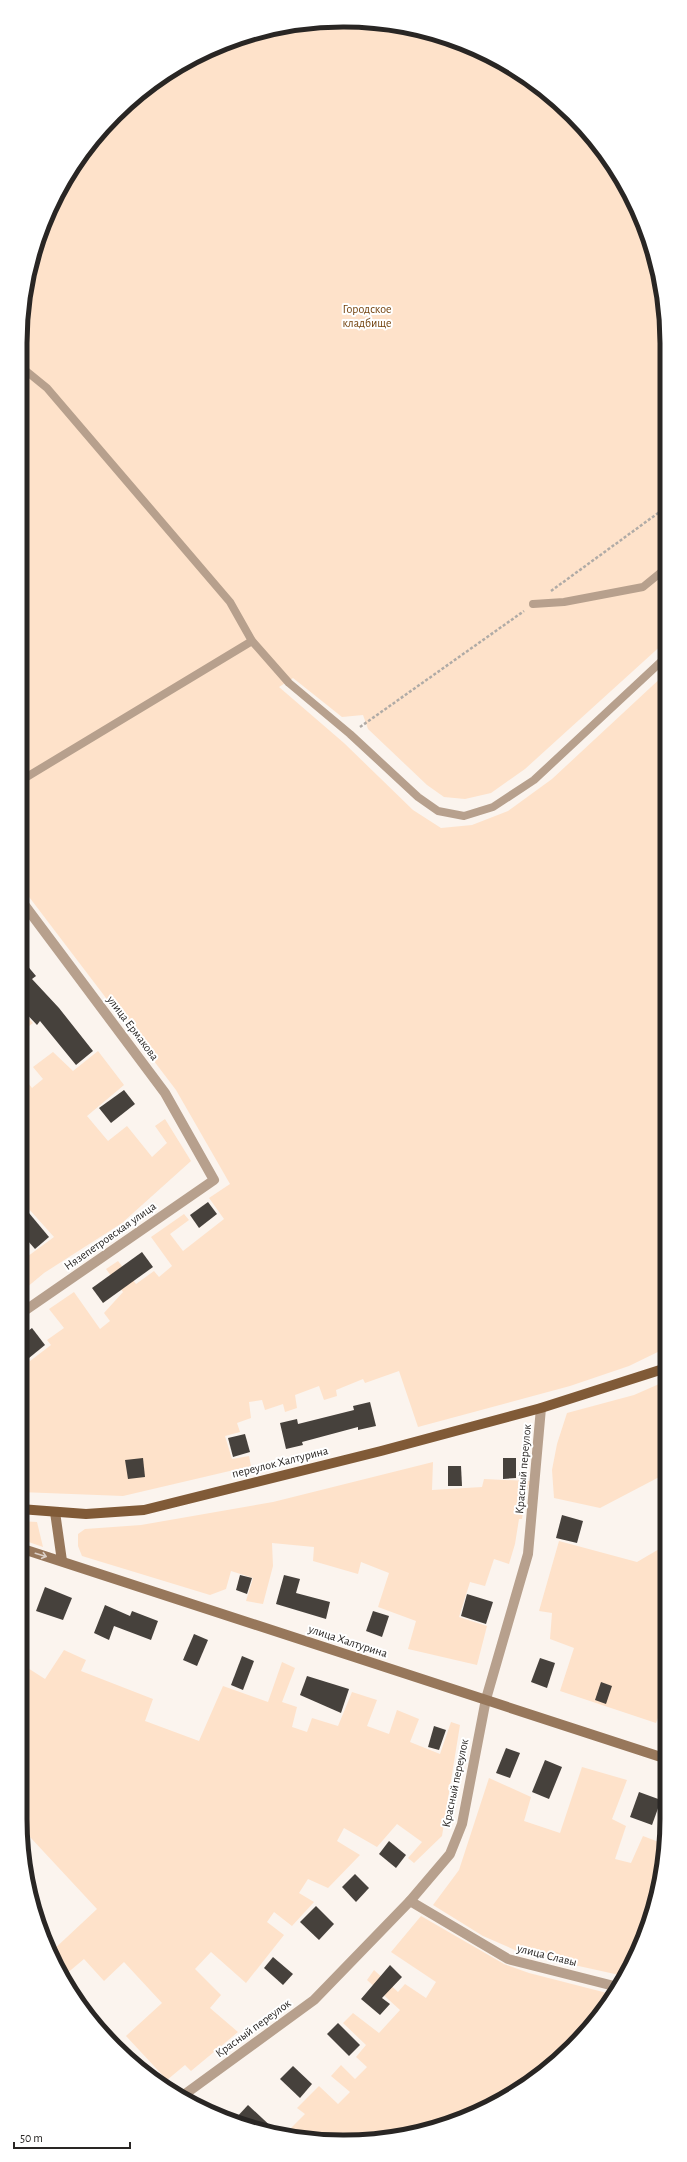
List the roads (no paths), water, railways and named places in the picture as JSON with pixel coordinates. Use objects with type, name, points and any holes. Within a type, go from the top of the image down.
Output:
[{"type":"main road","name":"переулок Халтурина","points":[[27,1510],[86,1514],[144,1510],[381,1451],[541,1408],[660,1370]]},
{"type":"street","name":"улица Ермакова","points":[[27,908],[165,1093],[214,1180]]},
{"type":"street","name":"Нязепетровская улица","points":[[27,1309],[214,1180]]},
{"type":"street","name":"Красный переулок","points":[[186,2093],[314,2000],[410,1901],[450,1854],[462,1824],[486,1699],[528,1554],[541,1408]]},
{"type":"street","points":[[55,1512],[62,1561]]},
{"type":"street","name":"улица Халтурина","points":[[27,1550],[660,1757]]},
{"type":"street","name":"улица Славы","points":[[410,1901],[508,1959],[612,1986]]},
{"type":"lane","points":[[27,372],[47,388],[230,602],[252,642],[289,683],[350,734],[418,797],[438,811],[464,816],[493,807],[534,780],[660,663]]},
{"type":"lane","points":[[533,604],[564,602],[643,587],[660,573]]},
{"type":"lane","points":[[27,776],[252,642]]},
{"type":"park label","name":"Городское кладбище","points":[[367,316]]}]
